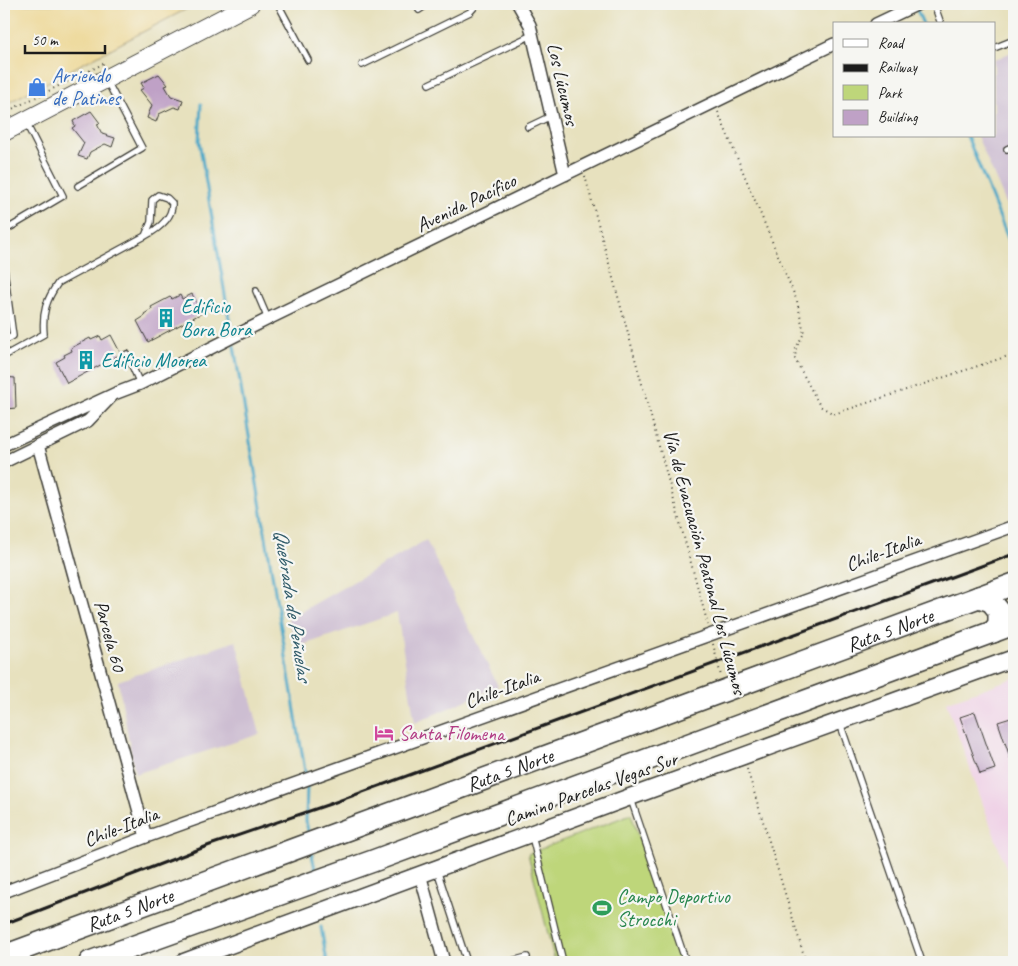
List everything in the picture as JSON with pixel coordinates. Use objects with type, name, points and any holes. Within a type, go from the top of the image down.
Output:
[{"type":"highway","name":"Ruta 5 Norte","points":[[4,956],[1014,584]]},
{"type":"highway","points":[[979,597],[991,601],[999,611],[999,624],[993,632]]},
{"type":"highway","name":"Ruta 5 Norte","points":[[90,962],[382,858],[1014,624]]},
{"type":"highway","points":[[118,962],[167,934]]},
{"type":"main road","points":[[4,132],[250,4]]},
{"type":"street","name":"Los Lúcumos","points":[[518,4],[528,20],[565,175]]},
{"type":"street","points":[[880,22],[918,4]]},
{"type":"street","name":"Avenida Pacífico","points":[[4,445],[114,394],[140,384],[268,319],[833,44]]},
{"type":"street","name":"Avenida Pacífico","points":[[4,462],[88,421],[114,394]]},
{"type":"street","name":"Parcela 60","points":[[38,445],[146,837]]},
{"type":"street","name":"Chile-Italia","points":[[4,892],[146,837],[306,779],[1014,526]]},
{"type":"street","name":"Camino Parcelas Vegas Sur","points":[[184,962],[436,868],[1014,658]]},
{"type":"street","points":[[420,874],[444,962]]},
{"type":"lane","points":[[278,4],[308,60]]},
{"type":"lane","points":[[419,10],[428,4]]},
{"type":"lane","points":[[362,65],[470,12],[477,4]]},
{"type":"lane","points":[[934,4],[940,22]]},
{"type":"lane","points":[[430,84],[532,35]]},
{"type":"lane","points":[[996,47],[1014,40]]},
{"type":"lane","points":[[78,186],[142,148],[106,80]]},
{"type":"lane","points":[[528,127],[551,116]]},
{"type":"lane","points":[[4,231],[63,196],[26,121]]},
{"type":"lane","points":[[1007,149],[1014,146]]},
{"type":"lane","points":[[4,356],[44,334],[42,314],[49,296],[58,283],[145,236],[166,220],[172,211],[172,203],[167,198],[158,195],[152,200],[151,222],[145,236]]},
{"type":"lane","points":[[4,268],[13,336],[4,341]]},
{"type":"lane","points":[[256,291],[268,319]]},
{"type":"lane","points":[[127,354],[140,384]]},
{"type":"lane","points":[[839,721],[922,962]]},
{"type":"lane","points":[[630,797],[686,962]]},
{"type":"lane","points":[[531,834],[563,962]]},
{"type":"lane","points":[[436,868],[467,962]]},
{"type":"lane","points":[[508,962],[527,958]]},
{"type":"path","points":[[4,113],[108,61]]},
{"type":"path","points":[[714,103],[797,301],[804,333],[796,348],[795,359],[820,406],[834,414],[1014,354]]},
{"type":"path","name":"Vía de Evacuación Peatonal Los Lúcumos","points":[[582,167],[725,690]]},
{"type":"path","points":[[743,756],[806,962]]},
{"type":"shaded area","points":[[1014,51],[1014,222],[978,138],[996,138],[996,59]]},
{"type":"shaded area","points":[[426,540],[498,686],[415,723],[397,613],[297,647],[288,619]]},
{"type":"shaded area","points":[[236,641],[260,734],[135,774],[118,681]]},
{"type":"shaded area","points":[[1014,678],[1014,890],[946,702]]},
{"type":"green space","name":"Campo Deportivo Strocchi","points":[[631,814],[680,962],[555,962],[528,854]]},
{"type":"sand","points":[[4,4],[196,4],[4,105]]},
{"type":"building","points":[[159,74],[168,85],[165,86],[171,96],[183,100],[180,109],[174,107],[159,114],[156,122],[147,118],[152,105],[140,90],[144,88],[141,83]]},
{"type":"building","points":[[91,111],[100,123],[97,124],[102,134],[115,138],[112,147],[105,144],[90,152],[87,159],[78,156],[84,143],[72,128],[75,126],[73,121]]},
{"type":"building","name":"Edificio Bora Bora","points":[[192,294],[202,313],[148,342],[137,321],[152,309],[151,307],[170,297],[172,299],[180,295],[182,299]]},
{"type":"building","name":"Edificio Moorea","points":[[111,335],[121,354],[67,383],[56,362],[72,351],[71,348],[90,338],[91,340],[100,336],[102,340]]},
{"type":"building","points":[[4,377],[15,378],[16,408],[6,409],[5,415]]},
{"type":"building","points":[[975,712],[995,769],[980,774],[960,717]]},
{"type":"building","points":[[1014,717],[1014,762],[1012,763],[998,722]]},
{"type":"waterway","points":[[916,8],[922,22]]},
{"type":"waterway","name":"Quebrada de Peñuelas","points":[[201,104],[199,141],[230,324]]},
{"type":"waterway","points":[[968,138],[1014,253]]},
{"type":"waterway","name":"Quebrada de Peñuelas","points":[[234,346],[306,777]]},
{"type":"waterway","name":"Quebrada de Peñuelas","points":[[307,783],[306,821],[309,836]]},
{"type":"waterway","name":"Quebrada de Peñuelas","points":[[311,850],[315,869]]},
{"type":"waterway","name":"Quebrada de Peñuelas","points":[[321,927],[327,962]]},
{"type":"railway","points":[[4,924],[210,845],[330,804],[1014,554]]},
{"type":"place","name":"Arriendo de Patines","points":[[37,87]]},
{"type":"place","name":"Edificio Bora Bora","points":[[166,318]]},
{"type":"place","name":"Edificio Moorea","points":[[86,360]]},
{"type":"place","name":"Santa Filomena","points":[[384,733]]},
{"type":"place","name":"Campo Deportivo Strocchi","points":[[602,908]]}]
